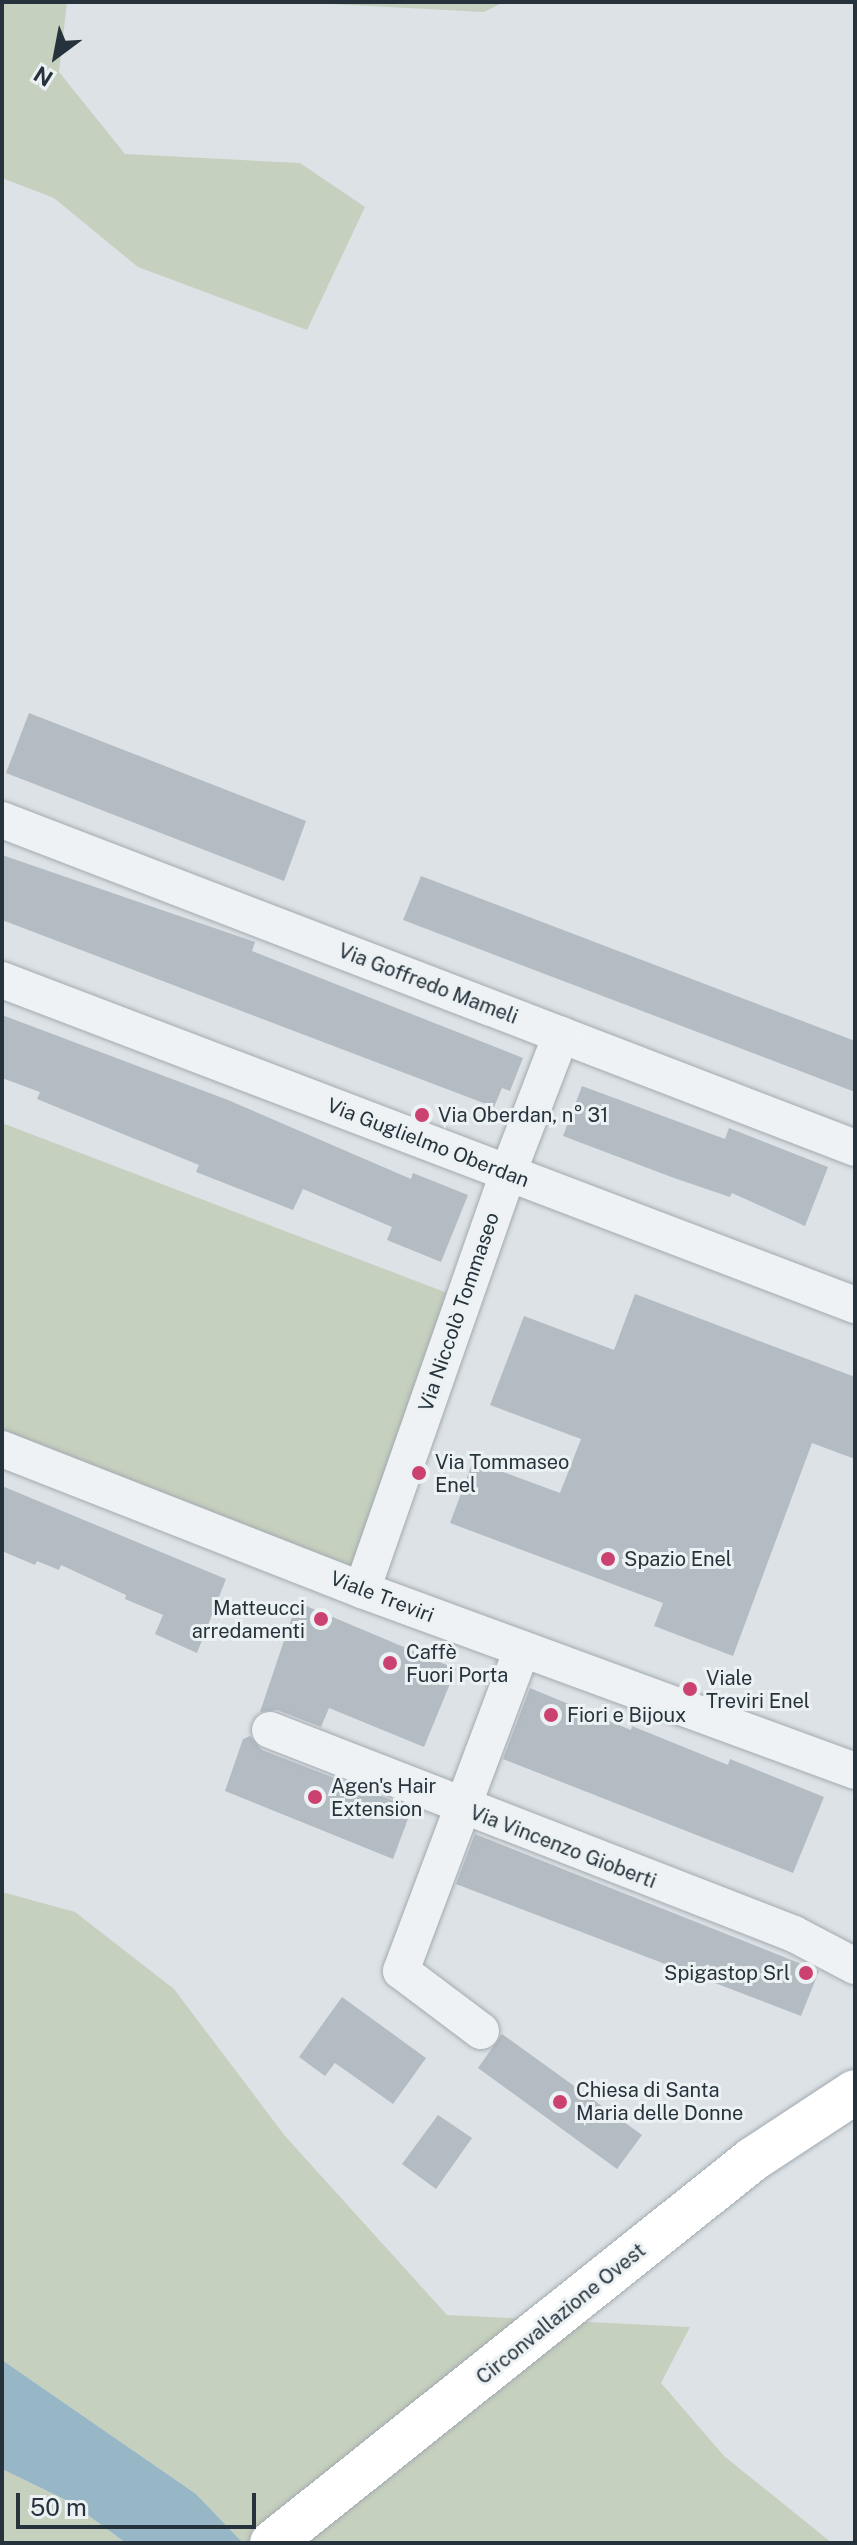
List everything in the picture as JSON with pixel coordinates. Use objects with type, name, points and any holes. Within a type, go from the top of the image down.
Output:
[{"type":"main road","name":"Circonvallazione Ovest","points":[[272,2543],[604,2282],[753,2159],[855,2092]]},
{"type":"street","name":"Via Goffredo Mameli","points":[[2,820],[855,1148]]},
{"type":"street","name":"Via Guglielmo Oberdan","points":[[2,980],[855,1305]]},
{"type":"street","name":"Via Niccolò Tommaseo","points":[[362,1590],[508,1173],[561,1035]]},
{"type":"street","name":"Viale Treviri","points":[[2,1449],[362,1590],[855,1771]]},
{"type":"street","points":[[481,2031],[401,1971],[522,1649]]},
{"type":"street","name":"Via Vincenzo Gioberti","points":[[270,1730],[463,1808],[794,1934],[855,1966]]},
{"type":"green space","points":[[2,2],[67,2],[59,72],[125,154],[300,163],[365,207],[307,330],[138,267],[54,198],[2,178]]},
{"type":"green space","points":[[294,2],[504,2],[484,12]]},
{"type":"green space","points":[[2,1123],[450,1294],[357,1569],[2,1432]]},
{"type":"green space","points":[[2,1892],[75,1912],[174,1989],[285,2136],[447,2315],[690,2327],[661,2383],[724,2456],[832,2543],[243,2543],[196,2494],[2,2360]]},
{"type":"green space","points":[[2,2469],[70,2502],[126,2543],[2,2543]]},
{"type":"water","points":[[2,2360],[196,2494],[243,2543],[126,2543],[70,2502],[2,2469]]},
{"type":"building","points":[[29,713],[306,821],[284,881],[6,773]]},
{"type":"building","points":[[2,855],[255,942],[252,951],[523,1058],[510,1091],[502,1088],[494,1107],[2,920]]},
{"type":"building","points":[[421,876],[855,1041],[855,1092],[403,920]]},
{"type":"building","points":[[2,1015],[228,1100],[411,1179],[413,1173],[468,1195],[441,1262],[387,1240],[392,1227],[303,1189],[293,1210],[196,1172],[199,1165],[37,1099],[40,1092],[2,1078]]},
{"type":"building","points":[[582,1086],[725,1139],[729,1128],[828,1167],[805,1226],[732,1193],[730,1197],[563,1136]]},
{"type":"building","points":[[635,1294],[855,1377],[855,1459],[812,1443],[733,1656],[654,1626],[663,1603],[450,1523],[473,1461],[560,1493],[581,1439],[490,1405],[524,1316],[614,1350]]},
{"type":"building","points":[[2,1486],[226,1579],[197,1653],[155,1634],[163,1615],[125,1599],[126,1595],[61,1565],[59,1570],[37,1561],[35,1565],[2,1551]]},
{"type":"building","points":[[297,1602],[456,1669],[424,1747],[329,1708],[321,1727],[277,1710],[260,1712]]},
{"type":"building","points":[[530,1688],[631,1730],[632,1726],[728,1765],[730,1759],[824,1797],[793,1873],[503,1759]]},
{"type":"building","points":[[250,1736],[262,1750],[412,1808],[393,1859],[225,1791],[243,1739]]},
{"type":"building","points":[[475,1834],[819,1971],[801,2016],[456,1884]]},
{"type":"building","points":[[342,1997],[426,2058],[393,2104],[335,2063],[325,2076],[299,2057]]},
{"type":"building","name":"Chiesa di Santa Maria delle Donne","points":[[502,2034],[642,2135],[617,2169],[478,2068]]},
{"type":"building","points":[[438,2115],[472,2138],[436,2189],[402,2164]]},
{"type":"place","name":"Via Oberdan, n° 31","points":[[422,1115]]},
{"type":"place","name":"Via Tommaseo Enel","points":[[419,1473]]},
{"type":"place","name":"Spazio Enel","points":[[608,1559]]},
{"type":"place","name":"Matteucci arredamenti","points":[[321,1619]]},
{"type":"place","name":"Caffè Fuori Porta","points":[[390,1663]]},
{"type":"place","name":"Viale Treviri Enel","points":[[690,1689]]},
{"type":"place","name":"Fiori e Bijoux","points":[[551,1715]]},
{"type":"place","name":"Agen's Hair Extension","points":[[315,1797]]},
{"type":"place","name":"Spigastop Srl","points":[[806,1973]]},
{"type":"place","name":"Chiesa di Santa Maria delle Donne","points":[[560,2102]]}]
